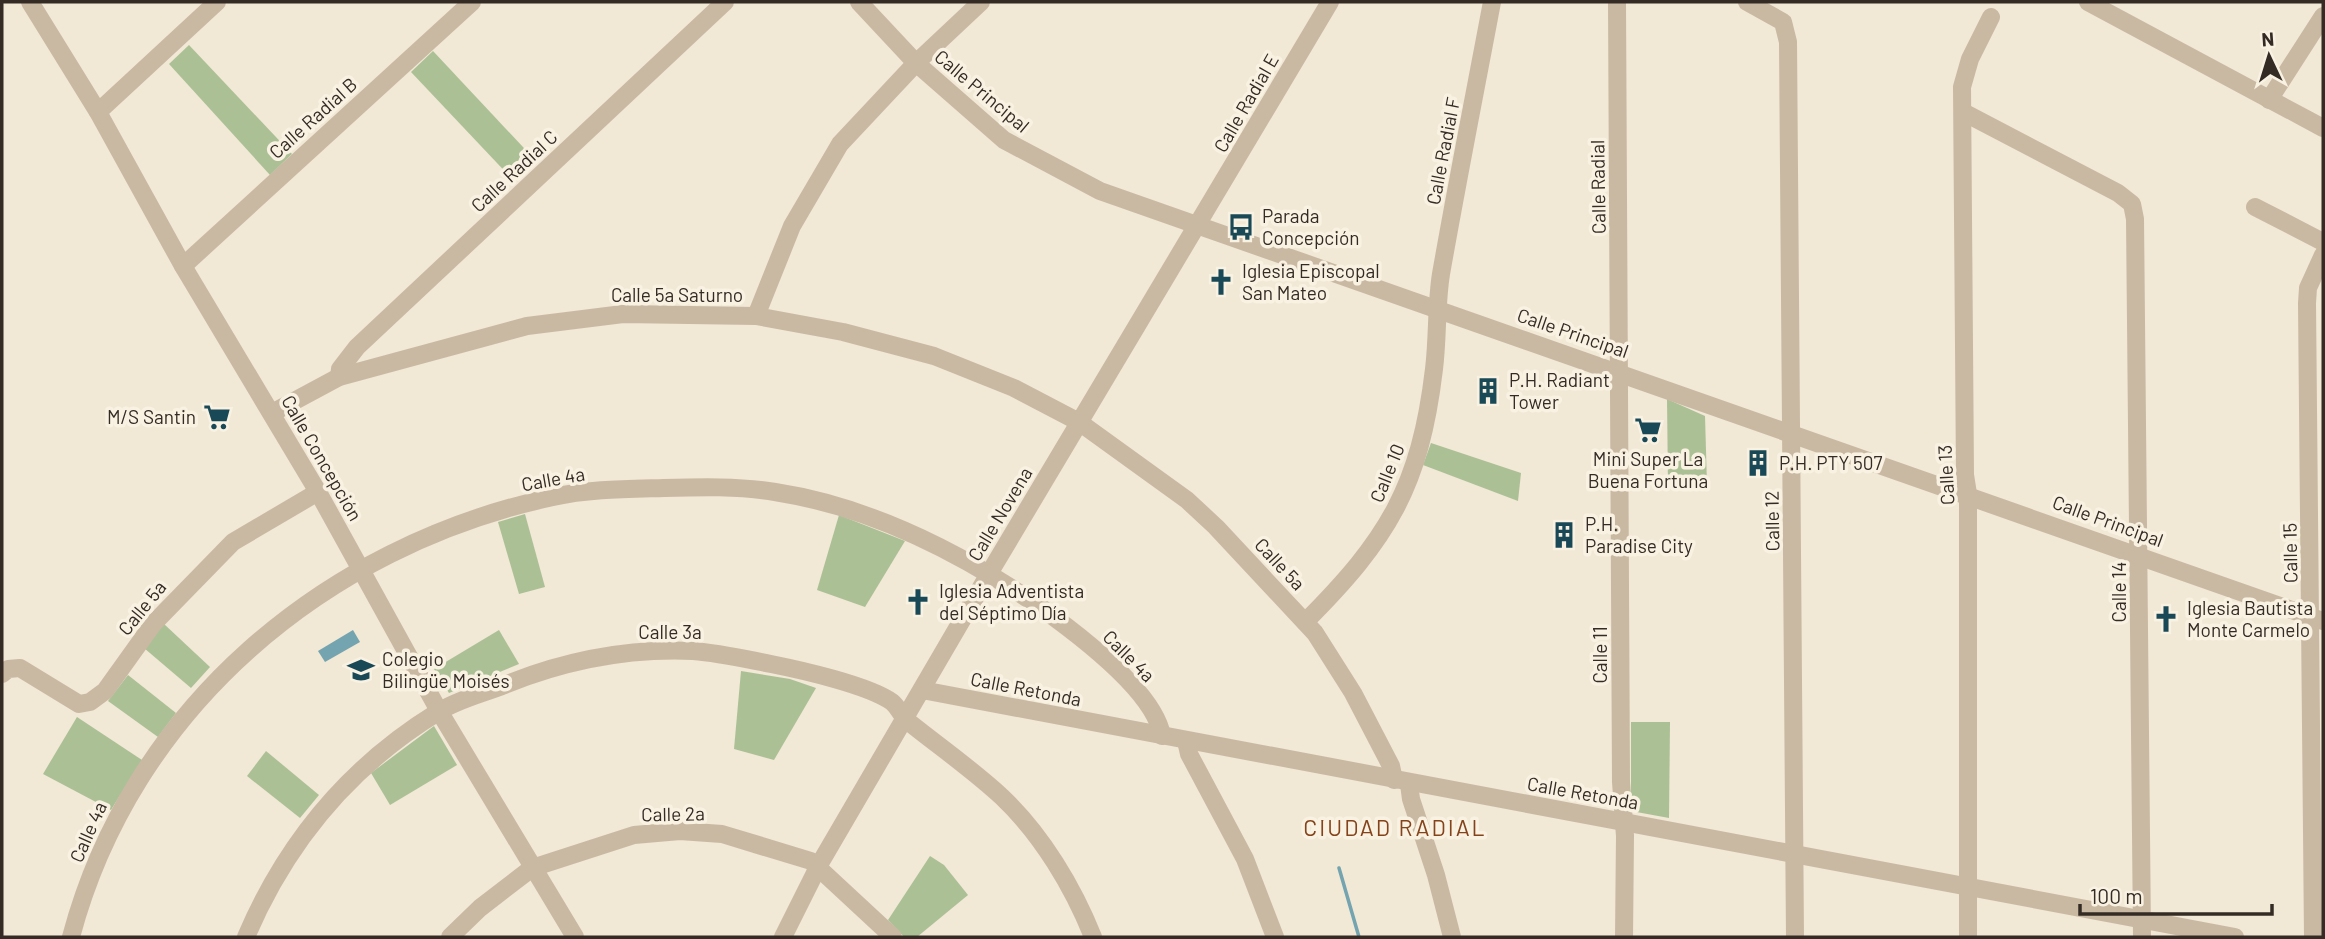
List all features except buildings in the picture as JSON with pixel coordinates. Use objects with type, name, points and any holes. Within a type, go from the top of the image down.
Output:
[{"type":"street","name":"Calle Concepción","points":[[30,2],[98,112],[183,266],[318,492],[439,711],[575,937]]},
{"type":"street","points":[[98,112],[217,2]]},
{"type":"street","name":"Calle Radial B","points":[[183,266],[472,2]]},
{"type":"street","name":"Calle Radial C","points":[[339,377],[340,369],[356,347],[725,2]]},
{"type":"street","name":"Calle Principal","points":[[859,2],[916,63],[975,118],[1028,156],[1100,191],[1622,372],[2318,619]]},
{"type":"street","points":[[756,316],[792,226],[819,175],[852,129],[916,63],[981,2]]},
{"type":"street","name":"Calle Radial E","points":[[1199,225],[1330,2]]},
{"type":"street","name":"Calle Radial F","points":[[1439,309],[1441,275],[1492,2]]},
{"type":"street","name":"Calle Radial","points":[[1617,2],[1622,372]]},
{"type":"street","name":"Calle 12","points":[[1747,2],[1783,22],[1788,42],[1795,937]]},
{"type":"street","points":[[2088,2],[2323,128]]},
{"type":"street","points":[[2269,100],[2323,16]]},
{"type":"street","name":"Calle 13","points":[[1968,937],[1968,494],[1965,475],[1962,112],[1964,75],[1991,17]]},
{"type":"street","name":"Calle 14","points":[[1962,112],[2118,193],[2132,204],[2135,219],[2142,929]]},
{"type":"street","points":[[2255,207],[2323,242]]},
{"type":"street","name":"Calle Novena","points":[[783,937],[819,865],[990,572],[1199,225]]},
{"type":"street","name":"Calle 15","points":[[2313,937],[2318,619],[2316,296],[2323,255]]},
{"type":"street","name":"Calle 10","points":[[1305,622],[1367,556],[1395,511],[1415,470],[1431,397],[1439,309]]},
{"type":"street","name":"Calle 5a Saturno","points":[[272,413],[339,377],[527,326],[577,318],[677,313],[756,316],[843,332],[934,356],[1013,388],[1080,422]]},
{"type":"street","name":"Calle 11","points":[[1622,372],[1623,937]]},
{"type":"street","name":"Calle 5a","points":[[1080,422],[1187,500],[1258,569],[1305,622],[1353,693],[1402,782]]},
{"type":"street","name":"Calle 4a","points":[[71,937],[110,831],[129,794],[194,706],[254,642],[287,616],[361,568],[486,515],[555,496],[632,488],[711,486],[776,492],[855,512],[934,544],[990,572],[1065,625],[1116,670],[1158,721],[1162,736]]},
{"type":"street","name":"Calle 5a","points":[[2,674],[8,669],[20,668],[79,704],[99,698],[153,624],[214,560],[243,536],[318,492]]},
{"type":"street","name":"Calle 3a","points":[[246,937],[277,873],[323,808],[392,744],[439,711],[542,670],[582,660],[628,653],[694,651],[781,666],[838,681],[893,702],[905,719],[1003,798],[1039,839],[1072,892],[1093,937]]},
{"type":"street","name":"Calle Retonda","points":[[922,690],[1968,886],[2142,929],[2235,937]]},
{"type":"street","points":[[1186,741],[1189,754],[1245,859],[1275,937]]},
{"type":"street","points":[[1402,782],[1436,875],[1452,937]]},
{"type":"street","name":"Calle 2a","points":[[450,937],[480,908],[532,868],[634,835],[680,831],[722,834],[819,865],[893,937]]},
{"type":"green space","points":[[189,45],[292,154],[270,175],[169,64]]},
{"type":"green space","points":[[433,51],[537,162],[515,182],[411,72]]},
{"type":"green space","points":[[1667,399],[1705,416],[1707,485],[1668,486]]},
{"type":"green space","points":[[1431,443],[1521,473],[1518,501],[1423,465]]},
{"type":"green space","points":[[525,514],[545,587],[519,594],[498,522]]},
{"type":"green space","points":[[839,515],[905,541],[865,607],[817,590]]},
{"type":"green space","points":[[164,624],[210,667],[191,688],[144,648]]},
{"type":"green space","points":[[499,630],[519,664],[449,693],[434,669]]},
{"type":"green space","points":[[741,671],[790,679],[816,688],[774,760],[734,749]]},
{"type":"green space","points":[[128,675],[176,713],[158,737],[108,701]]},
{"type":"green space","points":[[77,717],[142,760],[111,810],[43,774]]},
{"type":"green space","points":[[1631,722],[1670,722],[1669,818],[1631,811]]},
{"type":"green space","points":[[434,726],[457,765],[390,805],[371,773]]},
{"type":"green space","points":[[266,751],[319,795],[300,818],[247,776]]},
{"type":"green space","points":[[930,856],[944,865],[968,895],[917,937],[904,937],[888,920]]},
{"type":"water","points":[[353,630],[360,642],[325,662],[318,651]]},
{"type":"waterway","points":[[1339,868],[1359,937]]},
{"type":"place","name":"Parada Concepción","points":[[1241,227]]},
{"type":"place","name":"Iglesia Episcopal San Mateo","points":[[1221,282]]},
{"type":"place","name":"P.H. Radiant Tower","points":[[1488,391]]},
{"type":"place","name":"M/S Santin","points":[[217,417]]},
{"type":"place","name":"Mini Super La Buena Fortuna","points":[[1648,430]]},
{"type":"place","name":"P.H. PTY 507","points":[[1758,463]]},
{"type":"place","name":"P.H. Paradise City","points":[[1564,535]]},
{"type":"place","name":"Iglesia Adventista del Séptimo Día","points":[[918,602]]},
{"type":"place","name":"Iglesia Bautista Monte Carmelo","points":[[2166,619]]},
{"type":"place","name":"Colegio Bilingüe Moisés","points":[[361,670]]},
{"type":"district","name":"CIUDAD RADIAL","points":[[1395,828]]}]
